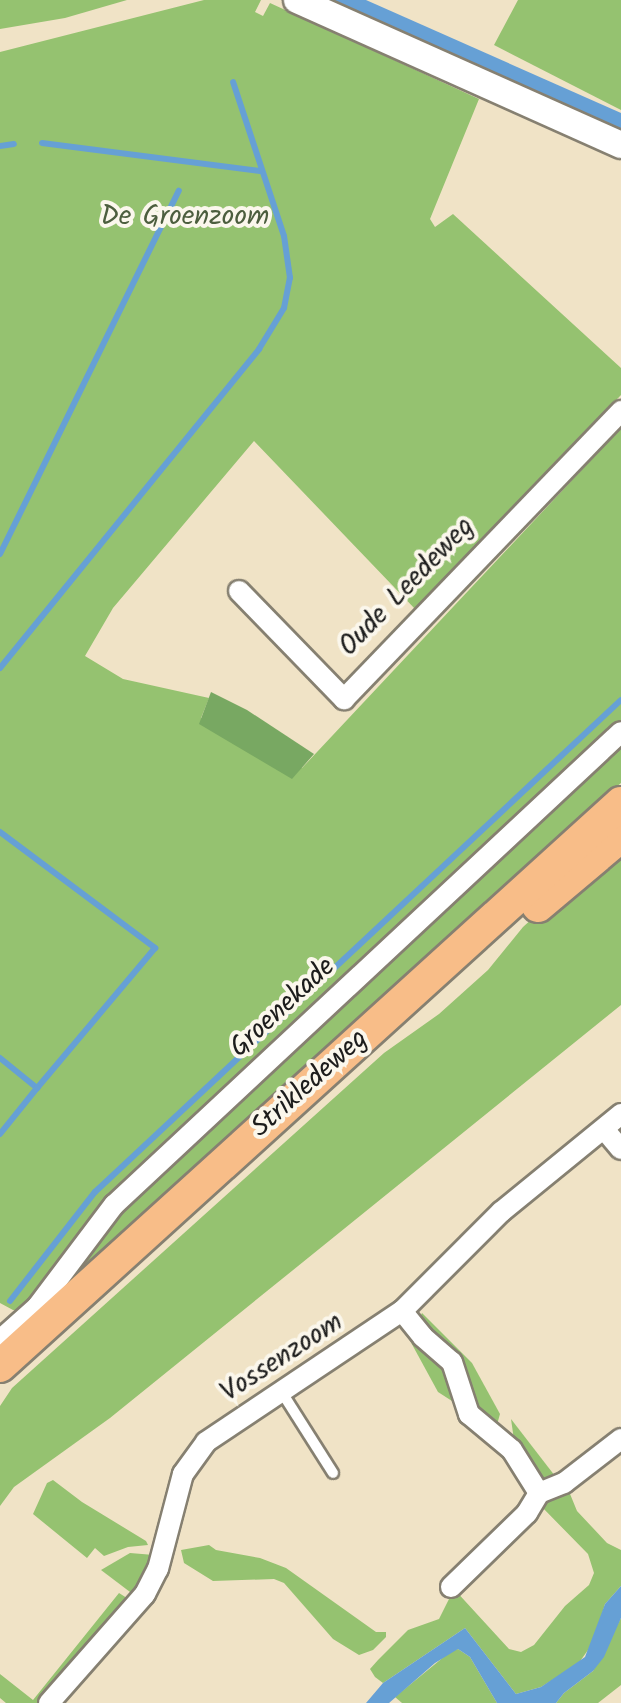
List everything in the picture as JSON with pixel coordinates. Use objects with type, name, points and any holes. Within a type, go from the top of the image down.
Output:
[{"type":"main road","name":"Strikledeweg","points":[[0,1366],[621,803]]},
{"type":"main road","name":"Strikledeweg","points":[[0,1391],[564,882],[621,836]]},
{"type":"street","points":[[297,0],[621,145]]},
{"type":"street","name":"Oude Leedeweg","points":[[239,591],[344,699],[621,411]]},
{"type":"street","name":"Groenekade","points":[[0,1340],[37,1307],[114,1205],[621,732]]},
{"type":"street","name":"Vossenzoom","points":[[49,1703],[145,1594],[158,1569],[183,1474],[206,1442],[402,1311],[501,1212],[621,1114]]},
{"type":"street","points":[[604,1129],[621,1149]]},
{"type":"street","points":[[402,1311],[423,1337],[452,1362],[469,1414],[512,1450],[539,1493]]},
{"type":"street","points":[[451,1587],[527,1513],[539,1493],[564,1483],[621,1439]]},
{"type":"lane","points":[[281,1391],[333,1473]]},
{"type":"green space","points":[[0,0],[127,0],[65,18],[0,29]]},
{"type":"green space","name":"De Groenzoom","points":[[204,0],[261,0],[255,12],[263,16],[270,3],[479,99],[430,219],[435,227],[453,214],[621,368],[621,395],[416,610],[254,441],[113,608],[85,656],[123,679],[209,698],[201,718],[302,768],[621,428],[621,723],[115,1195],[41,1291],[22,1310],[13,1310],[0,1303],[0,52]]},
{"type":"green space","points":[[518,0],[621,0],[621,110],[494,45]]},
{"type":"green space","points":[[211,692],[247,710],[314,754],[292,779],[199,724]]},
{"type":"green space","points":[[621,741],[621,783],[596,804],[533,874],[0,1349],[121,1209],[596,770],[596,765]]},
{"type":"green space","points":[[621,851],[621,1005],[110,1418],[14,1487],[0,1506],[0,1406],[12,1388],[384,1053],[439,1014],[488,970],[523,927],[555,898]]},
{"type":"green space","points":[[422,1313],[472,1363],[500,1414],[496,1428],[488,1423],[418,1321]]},
{"type":"green space","points":[[402,1326],[444,1365],[455,1395],[452,1401],[438,1392]]},
{"type":"green space","points":[[511,1419],[555,1476],[539,1484],[515,1447]]},
{"type":"green space","points":[[53,1480],[148,1545],[128,1547],[104,1556],[95,1548],[87,1558],[33,1514],[47,1483]]},
{"type":"green space","points":[[568,1489],[577,1511],[607,1543],[621,1550],[621,1586],[605,1604],[593,1643],[578,1664],[541,1687],[516,1694],[465,1628],[383,1683],[375,1677],[370,1669],[378,1660],[408,1630],[439,1619],[454,1589],[509,1649],[521,1652],[534,1645],[565,1606],[589,1585],[594,1573],[588,1554],[539,1504]]},
{"type":"green space","points":[[209,1545],[216,1550],[260,1558],[286,1568],[376,1632],[386,1632],[386,1637],[373,1650],[359,1655],[333,1639],[284,1583],[274,1579],[213,1581],[184,1563],[181,1550]]},
{"type":"green space","points":[[130,1553],[154,1555],[152,1566],[134,1595],[101,1570]]},
{"type":"green space","points":[[119,1593],[130,1600],[38,1703],[6,1703],[0,1698],[0,1674],[33,1700]]},
{"type":"green space","points":[[621,1618],[621,1685],[598,1703],[556,1703],[593,1671]]},
{"type":"green space","points":[[458,1649],[470,1657],[497,1703],[402,1703],[395,1697],[451,1651]]},
{"type":"water","points":[[334,0],[366,0],[621,113],[621,131]]},
{"type":"water","points":[[621,1586],[621,1618],[604,1657],[593,1671],[556,1703],[497,1703],[470,1657],[458,1649],[435,1663],[389,1703],[366,1703],[383,1683],[465,1628],[516,1694],[541,1687],[585,1657],[605,1604]]},
{"type":"waterway","points":[[0,668],[259,349],[284,308],[290,278],[284,236],[233,82]]},
{"type":"waterway","points":[[42,143],[260,171]]},
{"type":"waterway","points":[[0,146],[14,144]]},
{"type":"waterway","points":[[0,554],[179,191]]},
{"type":"waterway","points":[[10,1301],[95,1192],[621,700]]},
{"type":"waterway","points":[[0,832],[155,948],[37,1088]]},
{"type":"waterway","points":[[0,1058],[37,1088],[0,1134]]}]
